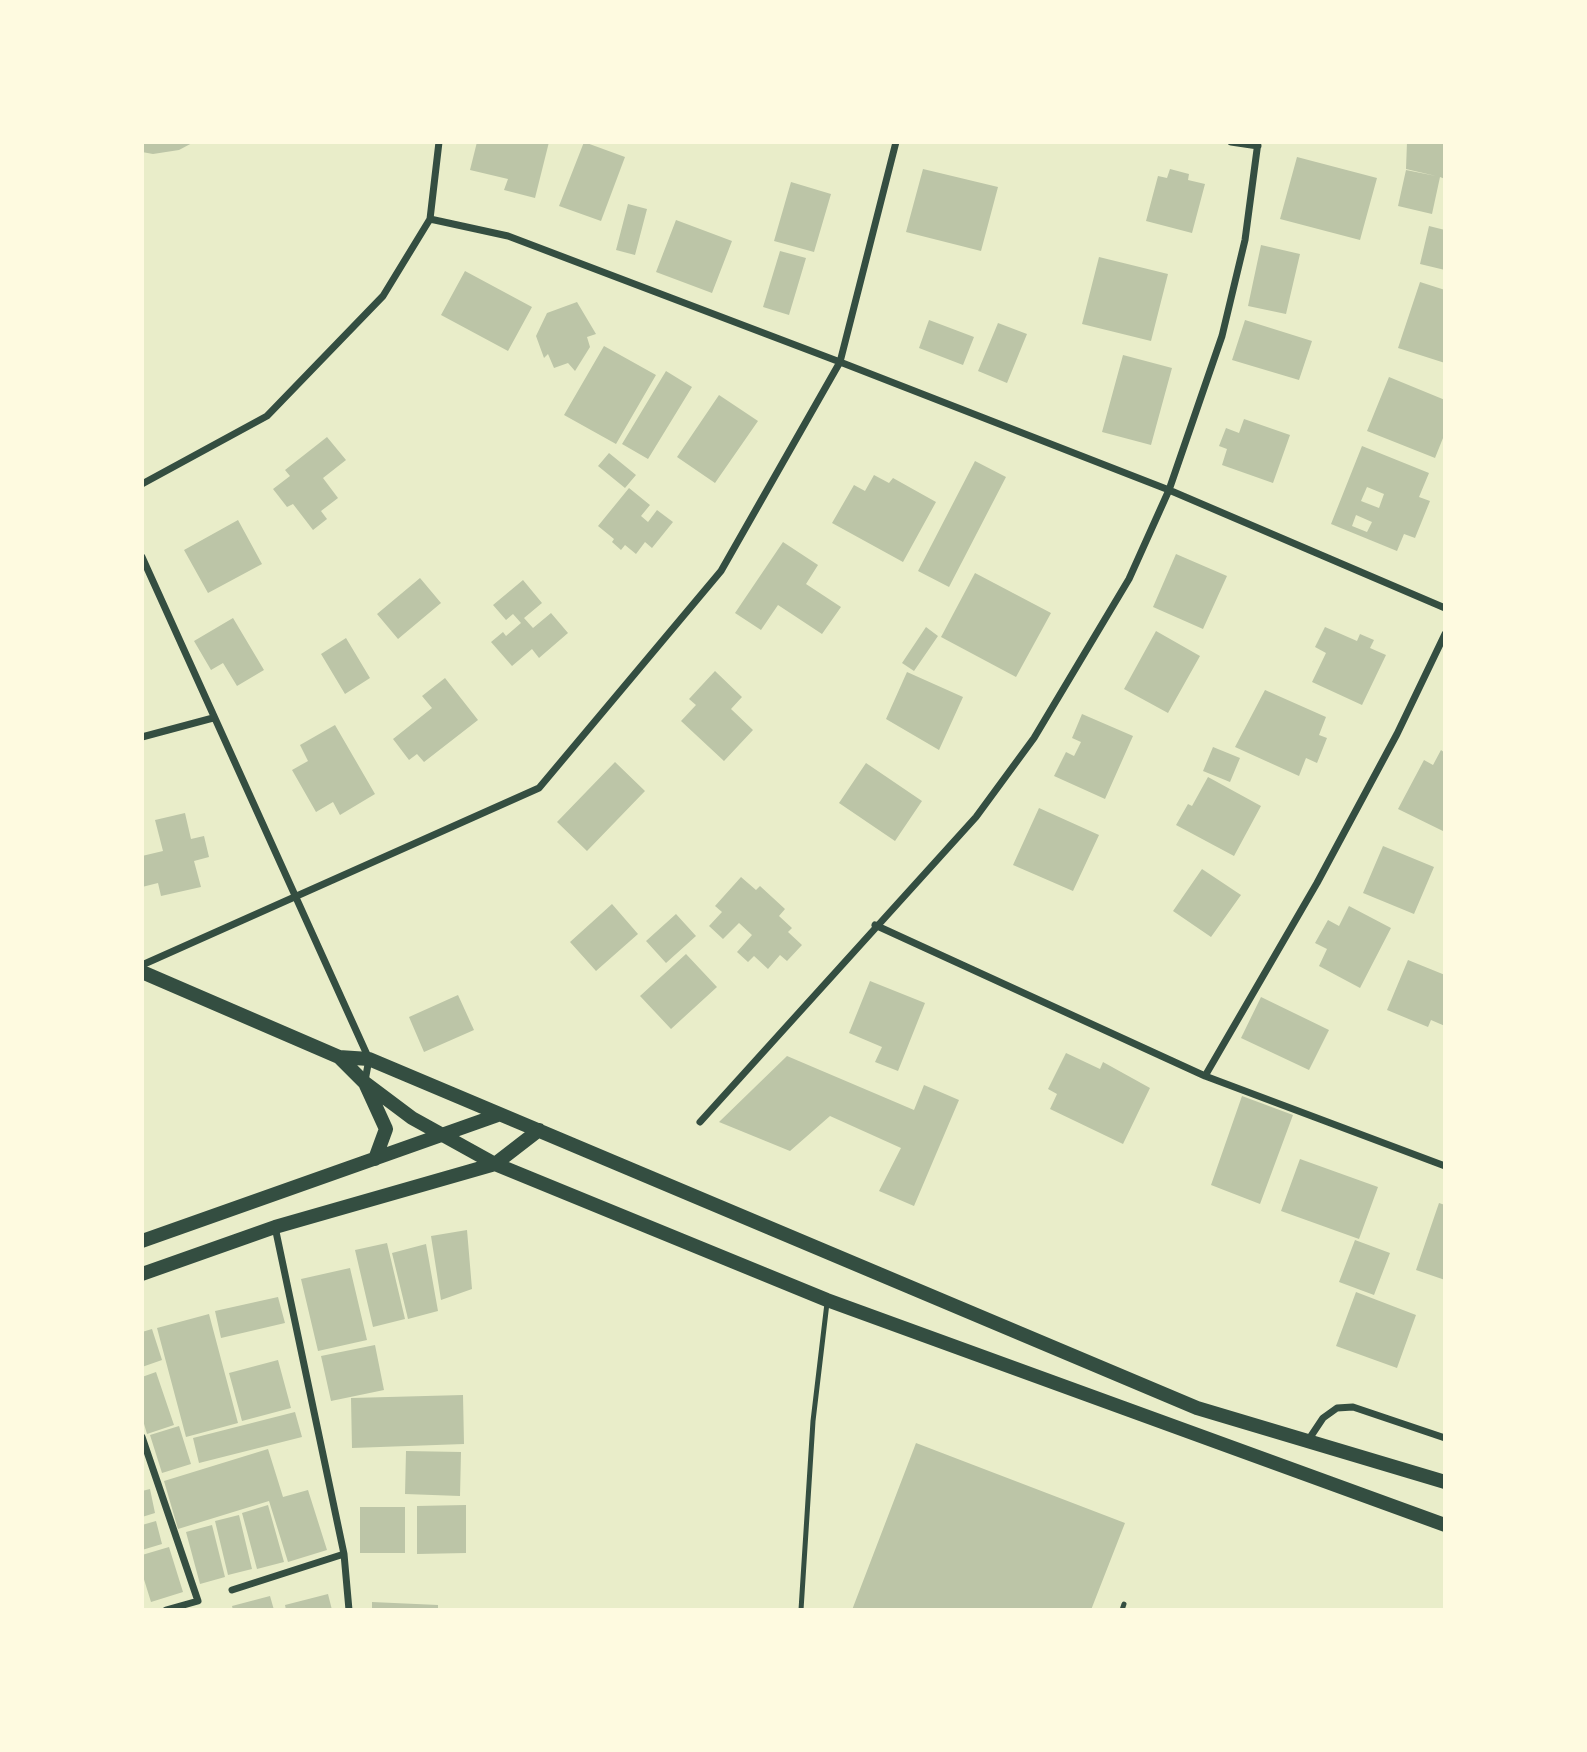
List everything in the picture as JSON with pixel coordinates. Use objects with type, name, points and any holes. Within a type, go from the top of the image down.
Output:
[{"type":"main road","points":[[142,972],[339,1057],[369,1059],[1197,1408],[1309,1439],[1445,1482]]},
{"type":"main road","points":[[339,1057],[364,1082],[412,1118],[495,1164],[827,1300],[1445,1525]]},
{"type":"main road","points":[[364,1082],[386,1129],[375,1159]]},
{"type":"main road","points":[[142,1241],[498,1115]]},
{"type":"main road","points":[[142,1274],[275,1227],[495,1164],[539,1130]]},
{"type":"street","points":[[142,485],[267,416],[383,296],[430,219],[439,142]]},
{"type":"street","points":[[142,965],[539,789],[721,571],[840,362],[896,142]]},
{"type":"street","points":[[700,1122],[976,817],[1034,738],[1129,579],[1170,490],[1222,336],[1245,240],[1258,144],[1231,142]]},
{"type":"street","points":[[430,219],[508,236],[840,362],[1170,490],[1445,608]]},
{"type":"street","points":[[142,557],[369,1059],[364,1082]]},
{"type":"street","points":[[1205,1076],[1317,883],[1397,734],[1445,634]]},
{"type":"street","points":[[142,737],[213,718]]},
{"type":"street","points":[[876,925],[1205,1076],[1445,1166]]},
{"type":"street","points":[[275,1227],[344,1555],[349,1610]]},
{"type":"street","points":[[1309,1439],[1323,1418],[1337,1408],[1353,1406],[1445,1438]]},
{"type":"street","points":[[142,1437],[198,1601],[166,1610]]},
{"type":"street","points":[[232,1590],[344,1555]]},
{"type":"lane","points":[[801,1610],[813,1421],[827,1300]]},
{"type":"building","points":[[142,142],[194,142],[179,150],[153,154],[142,152]]},
{"type":"building","points":[[477,142],[549,142],[535,198],[504,190],[508,179],[470,170]]},
{"type":"building","points":[[584,142],[625,157],[601,221],[559,206]]},
{"type":"building","points":[[1407,142],[1445,142],[1445,179],[1440,177],[1432,214],[1398,206],[1406,170],[1436,176],[1406,169]]},
{"type":"building","points":[[1297,157],[1377,178],[1360,240],[1280,219]]},
{"type":"building","points":[[923,169],[998,187],[981,251],[906,232]]},
{"type":"building","points":[[1170,169],[1189,174],[1188,180],[1205,184],[1192,233],[1146,221],[1158,176],[1167,178]]},
{"type":"building","points":[[791,182],[831,194],[814,252],[774,241]]},
{"type":"building","points":[[628,204],[647,209],[635,255],[616,250]]},
{"type":"building","points":[[676,220],[732,241],[712,293],[656,272]]},
{"type":"building","points":[[1429,226],[1445,230],[1445,270],[1420,264]]},
{"type":"building","points":[[1261,245],[1300,254],[1286,314],[1248,306]]},
{"type":"building","points":[[780,251],[806,258],[789,315],[763,307]]},
{"type":"building","points":[[1099,257],[1168,274],[1151,341],[1082,324]]},
{"type":"building","points":[[465,271],[532,307],[508,351],[441,315]]},
{"type":"building","points":[[1420,282],[1445,290],[1445,363],[1398,348]]},
{"type":"building","points":[[577,302],[596,334],[587,337],[590,347],[575,371],[568,363],[554,368],[548,354],[544,358],[536,336],[547,313]]},
{"type":"building","points":[[929,320],[974,337],[963,365],[919,348]]},
{"type":"building","points":[[1245,320],[1312,341],[1299,380],[1232,360]]},
{"type":"building","points":[[998,323],[1027,334],[1007,383],[978,371]]},
{"type":"building","points":[[604,346],[656,375],[616,444],[564,415]]},
{"type":"building","points":[[1123,355],[1172,368],[1151,445],[1102,432]]},
{"type":"building","points":[[666,371],[692,387],[648,459],[622,444]]},
{"type":"building","points":[[1389,377],[1445,400],[1445,433],[1435,458],[1367,431]]},
{"type":"building","points":[[719,395],[758,421],[715,483],[677,457]]},
{"type":"building","points":[[1244,419],[1290,435],[1273,483],[1222,465],[1227,449],[1219,446],[1226,428],[1239,433]]},
{"type":"building","points":[[327,437],[346,460],[323,478],[338,498],[321,511],[327,519],[313,530],[293,504],[287,507],[273,489],[290,476],[285,470]]},
{"type":"building","points":[[1362,446],[1429,473],[1419,497],[1430,501],[1415,538],[1404,534],[1397,551],[1331,524]],"holes":[[[1367,487],[1384,494],[1379,508],[1361,501]],[[1356,515],[1372,522],[1367,532],[1352,526]]]},
{"type":"building","points":[[609,453],[636,475],[625,488],[598,466]]},
{"type":"building","points":[[975,461],[1006,477],[949,587],[918,571]]},
{"type":"building","points":[[874,475],[889,483],[893,478],[936,502],[903,562],[832,523],[854,485],[865,491]]},
{"type":"building","points":[[629,488],[650,505],[641,516],[648,522],[657,510],[673,522],[652,548],[645,542],[636,554],[625,545],[621,550],[612,542],[614,539],[598,526]]},
{"type":"building","points":[[238,520],[262,564],[208,593],[184,550]]},
{"type":"building","points":[[783,542],[818,565],[806,584],[841,607],[822,634],[778,605],[761,630],[735,613]]},
{"type":"building","points":[[1176,554],[1227,576],[1203,629],[1153,607]]},
{"type":"building","points":[[975,573],[1051,613],[1016,677],[941,637]]},
{"type":"building","points":[[420,578],[441,603],[398,639],[377,614]]},
{"type":"building","points":[[523,580],[542,603],[524,618],[533,628],[551,613],[568,633],[539,658],[532,649],[512,666],[491,642],[503,632],[506,636],[521,623],[513,614],[506,620],[493,605]]},
{"type":"building","points":[[233,618],[264,670],[237,686],[223,663],[211,670],[194,641]]},
{"type":"building","points":[[926,627],[938,636],[914,671],[902,663]]},
{"type":"building","points":[[1325,627],[1357,641],[1360,634],[1374,640],[1370,648],[1386,655],[1362,705],[1312,682],[1326,653],[1315,647]]},
{"type":"building","points":[[1156,631],[1200,656],[1168,713],[1124,689]]},
{"type":"building","points":[[346,638],[370,678],[345,694],[321,654]]},
{"type":"building","points":[[715,671],[742,697],[731,709],[753,730],[724,761],[681,721],[696,705],[689,699]]},
{"type":"building","points":[[907,672],[963,697],[939,750],[886,719]]},
{"type":"building","points":[[445,678],[478,720],[424,762],[417,754],[409,760],[393,739],[432,708],[422,696]]},
{"type":"building","points":[[1265,690],[1326,717],[1319,735],[1327,738],[1317,763],[1306,758],[1299,776],[1235,747]]},
{"type":"building","points":[[1082,714],[1133,736],[1105,799],[1054,776],[1066,752],[1074,756],[1081,742],[1072,738]]},
{"type":"building","points":[[335,725],[375,794],[340,815],[333,802],[316,812],[292,770],[308,761],[300,745]]},
{"type":"building","points":[[1213,747],[1240,758],[1230,782],[1203,771]]},
{"type":"building","points":[[1441,750],[1445,753],[1445,832],[1398,809],[1424,760],[1433,765]]},
{"type":"building","points":[[615,762],[645,791],[587,851],[557,822]]},
{"type":"building","points":[[866,763],[922,801],[895,841],[839,803]]},
{"type":"building","points":[[1208,777],[1261,806],[1234,856],[1176,825],[1188,804],[1192,806]]},
{"type":"building","points":[[1039,808],[1099,835],[1073,891],[1013,865]]},
{"type":"building","points":[[185,813],[191,839],[204,836],[209,857],[194,861],[201,887],[161,896],[158,883],[142,887],[142,856],[163,851],[155,820]]},
{"type":"building","points":[[1383,846],[1434,867],[1414,914],[1363,893]]},
{"type":"building","points":[[1202,869],[1241,895],[1211,937],[1173,911]]},
{"type":"building","points":[[741,877],[756,890],[760,886],[785,909],[779,916],[792,928],[788,932],[802,945],[787,961],[780,955],[768,969],[754,956],[748,962],[737,952],[752,935],[739,923],[723,939],[709,926],[722,912],[715,906]]},
{"type":"building","points":[[612,904],[638,934],[596,971],[570,942]]},
{"type":"building","points":[[1349,906],[1391,928],[1360,988],[1319,966],[1327,949],[1315,943],[1328,920],[1339,926]]},
{"type":"building","points":[[676,914],[696,936],[666,963],[646,941]]},
{"type":"building","points":[[686,954],[717,987],[671,1029],[640,996]]},
{"type":"building","points":[[1408,960],[1445,975],[1445,1026],[1431,1020],[1428,1027],[1387,1010]]},
{"type":"building","points":[[870,981],[925,1003],[898,1071],[875,1062],[882,1047],[849,1033]]},
{"type":"building","points":[[458,995],[474,1030],[424,1052],[409,1017]]},
{"type":"building","points":[[1261,997],[1329,1030],[1309,1070],[1241,1038]]},
{"type":"building","points":[[1066,1053],[1100,1069],[1103,1062],[1150,1088],[1123,1144],[1050,1109],[1057,1094],[1048,1089]]},
{"type":"building","points":[[787,1056],[914,1110],[924,1085],[959,1100],[914,1206],[879,1191],[901,1148],[830,1116],[790,1151],[719,1122]]},
{"type":"building","points":[[1242,1096],[1293,1115],[1260,1204],[1211,1185]]},
{"type":"building","points":[[1300,1159],[1378,1187],[1359,1239],[1281,1211]]},
{"type":"building","points":[[1439,1203],[1445,1205],[1445,1280],[1416,1270]]},
{"type":"building","points":[[467,1230],[472,1289],[441,1300],[431,1236]]},
{"type":"building","points":[[1355,1240],[1390,1253],[1374,1295],[1339,1282]]},
{"type":"building","points":[[387,1243],[405,1319],[373,1327],[355,1250]]},
{"type":"building","points":[[426,1244],[438,1311],[408,1319],[392,1253]]},
{"type":"building","points":[[350,1268],[367,1340],[318,1351],[301,1279]]},
{"type":"building","points":[[1356,1292],[1416,1315],[1397,1368],[1336,1346]]},
{"type":"building","points":[[278,1297],[285,1323],[221,1338],[215,1311]]},
{"type":"building","points":[[209,1314],[238,1423],[186,1437],[157,1328]]},
{"type":"building","points":[[152,1329],[162,1360],[142,1367],[142,1332]]},
{"type":"building","points":[[375,1345],[384,1390],[331,1401],[321,1356]]},
{"type":"building","points":[[278,1360],[291,1408],[242,1421],[229,1373]]},
{"type":"building","points":[[156,1372],[174,1425],[147,1434],[142,1417],[142,1377]]},
{"type":"building","points":[[463,1395],[464,1444],[352,1448],[351,1398]]},
{"type":"building","points":[[295,1412],[302,1437],[199,1463],[193,1438]]},
{"type":"building","points":[[179,1426],[191,1464],[162,1473],[150,1435]]},
{"type":"building","points":[[916,1443],[1125,1523],[1091,1610],[852,1610]]},
{"type":"building","points":[[268,1449],[283,1497],[308,1490],[327,1550],[288,1562],[269,1501],[178,1529],[164,1481]]},
{"type":"building","points":[[406,1451],[461,1452],[460,1496],[405,1494]]},
{"type":"building","points":[[150,1489],[155,1513],[142,1517],[142,1491]]},
{"type":"building","points":[[268,1505],[284,1562],[257,1569],[242,1513]]},
{"type":"building","points":[[466,1505],[466,1553],[417,1554],[417,1506]]},
{"type":"building","points":[[360,1507],[405,1507],[405,1553],[360,1553]]},
{"type":"building","points":[[239,1515],[252,1569],[228,1575],[215,1521]]},
{"type":"building","points":[[156,1521],[162,1544],[142,1550],[142,1525]]},
{"type":"building","points":[[212,1525],[225,1577],[200,1584],[186,1532]]},
{"type":"building","points":[[169,1547],[183,1592],[151,1602],[142,1573],[142,1555]]},
{"type":"building","points":[[328,1594],[332,1610],[286,1610],[285,1605]]},
{"type":"building","points":[[270,1596],[274,1610],[233,1610],[232,1606]]},
{"type":"building","points":[[372,1602],[438,1605],[438,1610],[372,1610]]}]
